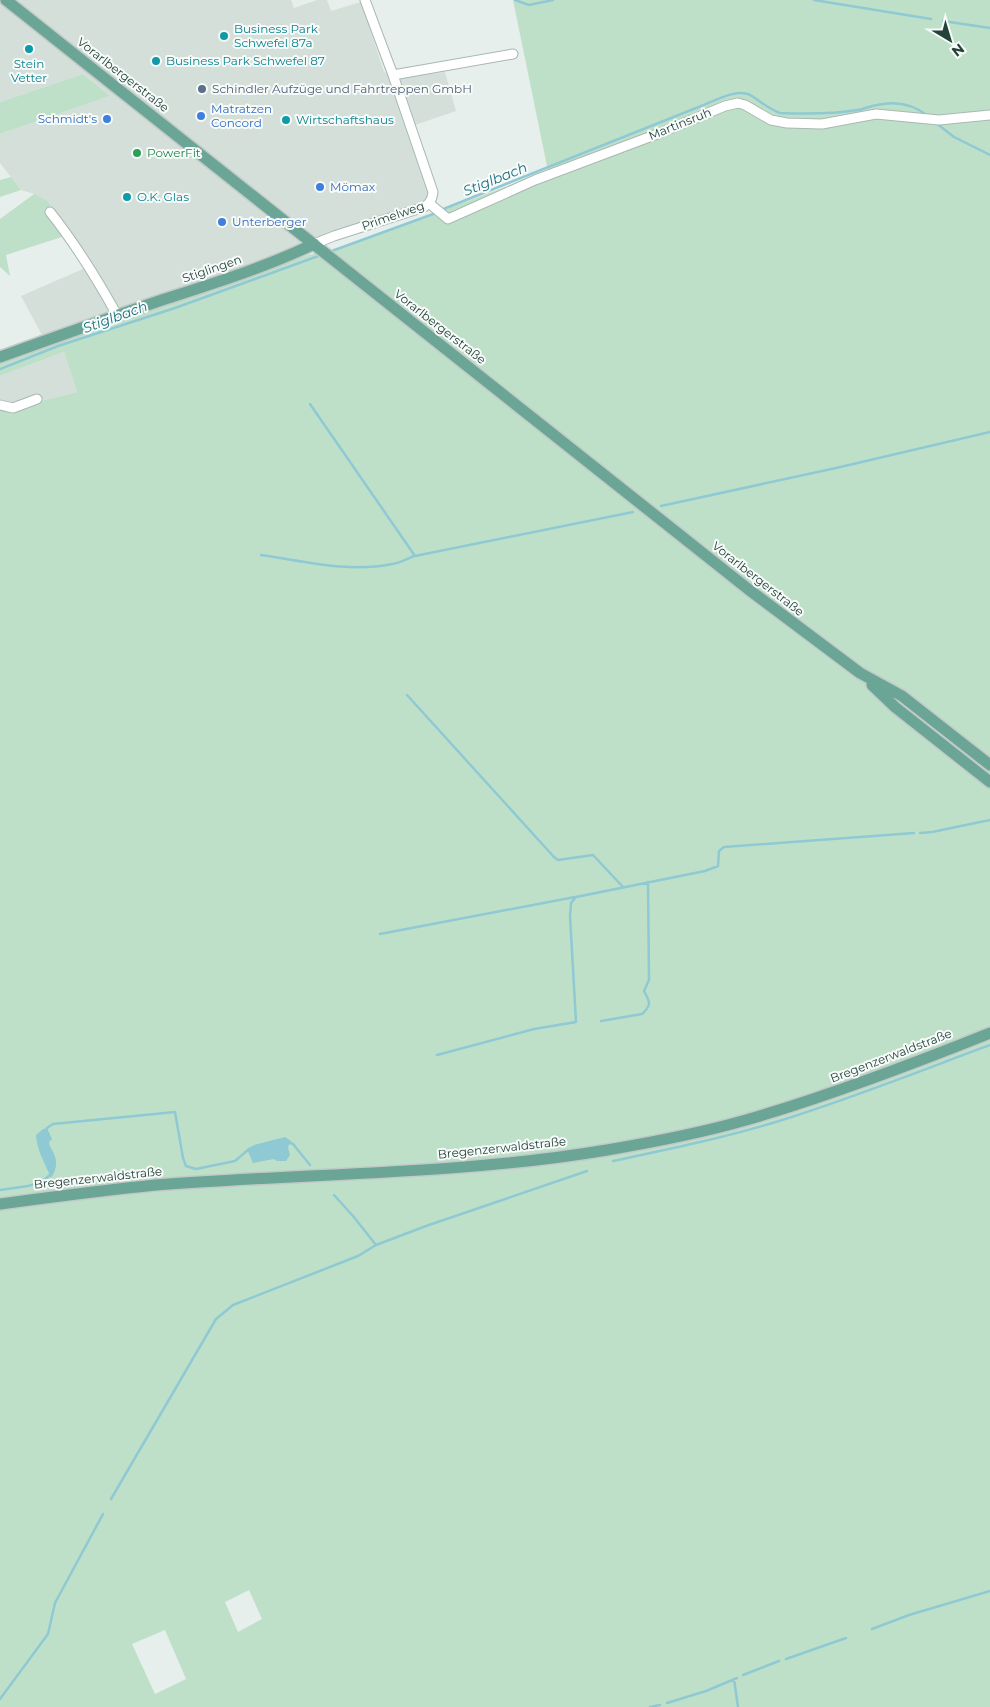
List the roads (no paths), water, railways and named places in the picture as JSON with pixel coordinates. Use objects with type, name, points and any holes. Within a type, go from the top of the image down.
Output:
[{"type":"main road","name":"Vorarlbergerstraße","points":[[6,0],[756,595],[860,673],[896,707],[990,782]]},
{"type":"main road","name":"Stiglingen","points":[[0,357],[117,315],[242,274],[316,246]]},
{"type":"main road","name":"Vorarlbergerstraße","points":[[860,673],[902,696],[990,765]]},
{"type":"main road","name":"Bregenzerwaldstraße","points":[[0,1204],[156,1185],[504,1163],[605,1150],[671,1138],[753,1118],[817,1098],[990,1033]]},
{"type":"street","name":"Primelweg","points":[[316,246],[328,238],[432,205],[433,192],[365,0]]},
{"type":"street","points":[[393,75],[513,54]]},
{"type":"street","name":"Martinsruh","points":[[432,205],[448,219],[535,180],[660,133],[725,106],[738,103],[771,120],[787,124],[822,124],[876,114],[926,120],[990,115]]},
{"type":"street","points":[[50,212],[74,241],[117,315]]},
{"type":"street","points":[[0,404],[13,408],[37,399]]},
{"type":"water","points":[[47,1128],[52,1139],[49,1144],[56,1160],[51,1178],[40,1152],[36,1135]]},
{"type":"water","points":[[285,1137],[291,1141],[288,1147],[290,1155],[286,1161],[274,1159],[253,1163],[247,1149],[254,1145]]},
{"type":"waterway","points":[[515,0],[529,5],[553,0]]},
{"type":"waterway","points":[[814,0],[931,19]]},
{"type":"waterway","points":[[943,21],[990,28]]},
{"type":"waterway","name":"Stiglbach","points":[[441,210],[733,94],[740,93],[752,96],[780,113],[839,112],[890,103],[910,106],[928,116]]},
{"type":"waterway","name":"Stiglbach","points":[[936,123],[954,137],[990,155]]},
{"type":"waterway","name":"Stiglbach","points":[[329,252],[436,213]]},
{"type":"waterway","name":"Stiglbach","points":[[0,369],[58,346],[175,308],[321,255]]},
{"type":"waterway","points":[[310,404],[415,556],[633,512]]},
{"type":"waterway","points":[[661,506],[990,432]]},
{"type":"waterway","points":[[261,555],[343,567],[376,566],[403,561],[414,556]]},
{"type":"waterway","points":[[407,695],[554,857],[558,860],[593,855],[623,887]]},
{"type":"waterway","points":[[920,833],[990,820]]},
{"type":"waterway","points":[[437,1055],[534,1029],[576,1022],[570,916],[571,903],[576,897],[705,871],[718,866],[719,851],[724,847],[914,833]]},
{"type":"waterway","points":[[601,1021],[642,1014],[648,1008],[648,1000],[644,991],[649,980],[648,882]]},
{"type":"waterway","points":[[380,934],[575,897]]},
{"type":"waterway","points":[[613,1161],[717,1138],[779,1121],[859,1094],[990,1045]]},
{"type":"waterway","points":[[46,1131],[53,1124],[175,1112],[186,1166],[196,1169],[235,1161],[249,1149]]},
{"type":"waterway","points":[[288,1142],[293,1144],[310,1165]]},
{"type":"waterway","points":[[334,1195],[376,1245],[587,1171]]},
{"type":"waterway","points":[[0,1190],[42,1182],[52,1173]]},
{"type":"waterway","points":[[111,1499],[216,1319],[233,1305],[358,1256],[376,1245]]},
{"type":"waterway","points":[[0,1699],[48,1634],[55,1603],[103,1514]]},
{"type":"waterway","points":[[872,1629],[909,1615],[990,1591]]},
{"type":"waterway","points":[[786,1659],[846,1638]]},
{"type":"waterway","points":[[743,1675],[779,1661]]},
{"type":"waterway","points":[[667,1703],[706,1691],[737,1678]]},
{"type":"waterway","points":[[734,1679],[738,1707]]},
{"type":"waterway","points":[[650,1707],[660,1705]]},
{"type":"place","name":"Business Park Schwefel 87a","points":[[224,36]]},
{"type":"place","name":"Stein Vetter","points":[[29,49]]},
{"type":"place","name":"Business Park Schwefel 87","points":[[156,61]]},
{"type":"place","name":"Schindler Aufzüge und Fahrtreppen GmbH","points":[[202,89]]},
{"type":"place","name":"Matratzen Concord","points":[[201,116]]},
{"type":"place","name":"Schmidt's","points":[[107,119]]},
{"type":"place","name":"Wirtschaftshaus","points":[[286,120]]},
{"type":"place","name":"PowerFit","points":[[137,153]]},
{"type":"place","name":"Mömax","points":[[320,187]]},
{"type":"place","name":"O.K. Glas","points":[[127,197]]},
{"type":"place","name":"Unterberger","points":[[222,222]]}]
